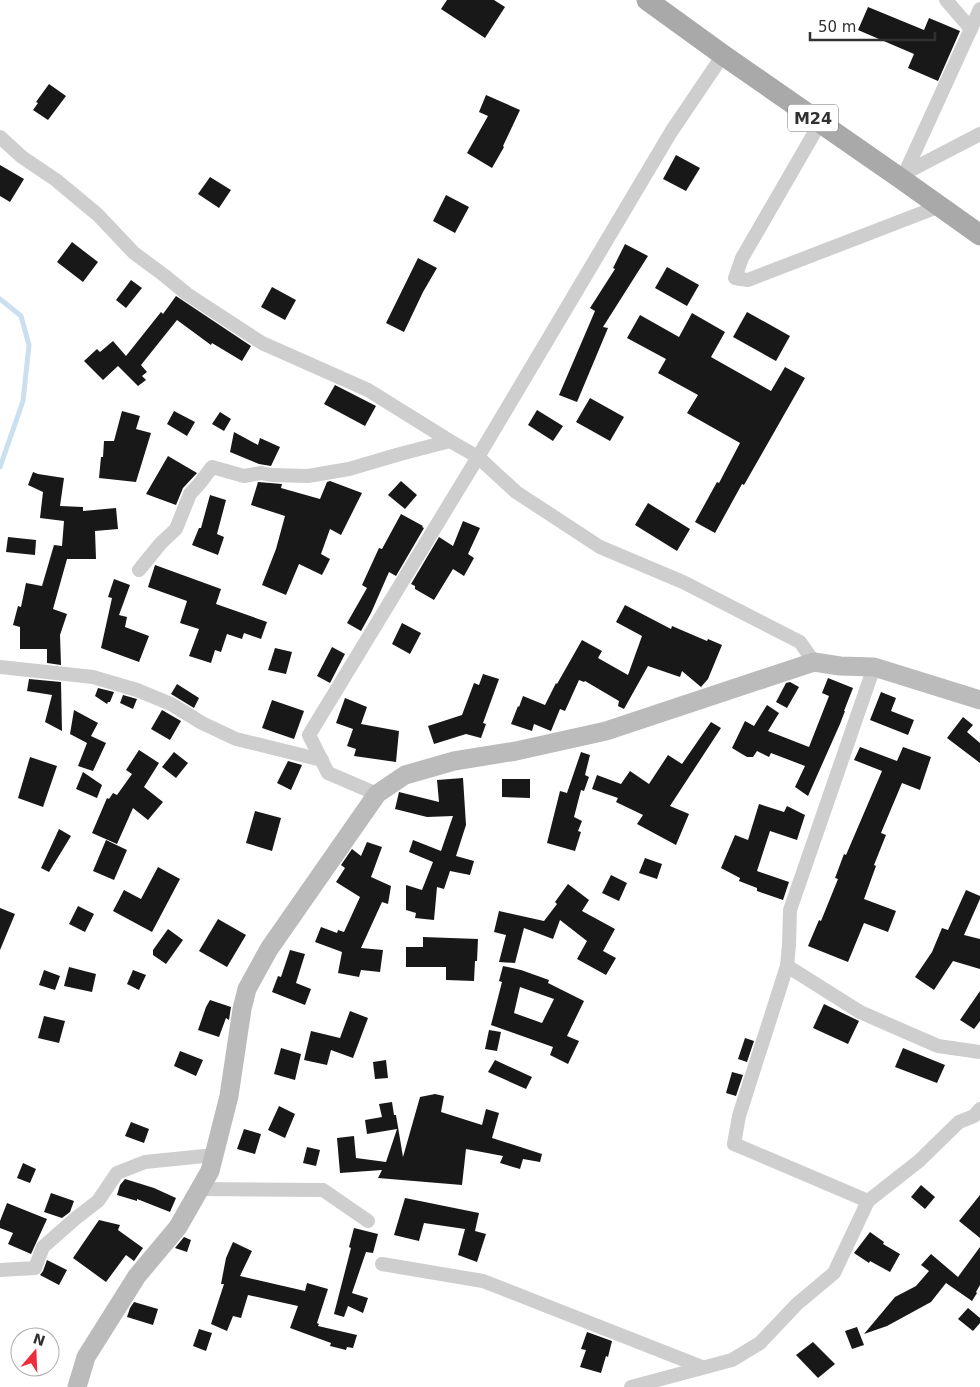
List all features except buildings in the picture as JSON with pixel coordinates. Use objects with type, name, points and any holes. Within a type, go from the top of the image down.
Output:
[{"type":"main road","name":"M24","points":[[647,0],[820,122],[902,176],[980,235]]},
{"type":"street","points":[[946,0],[971,29]]},
{"type":"street","points":[[902,176],[980,9]]},
{"type":"street","points":[[377,794],[328,773],[309,735],[478,457],[671,132],[723,55]]},
{"type":"street","points":[[820,122],[742,258],[735,278],[748,280],[940,206]]},
{"type":"street","points":[[902,176],[958,144],[980,134]]},
{"type":"street","points":[[0,137],[22,157],[63,186],[98,215],[134,253],[187,294],[262,343],[368,390],[478,457],[516,492],[600,547],[683,582],[800,642],[814,662]]},
{"type":"street","points":[[139,570],[161,543],[176,530],[190,494],[212,467],[244,476],[261,473],[308,476],[348,469],[450,441]]},
{"type":"street","points":[[77,1387],[86,1357],[137,1276],[178,1227],[210,1171],[229,1096],[242,1009],[247,989],[269,949],[377,794],[405,775],[454,761],[516,751],[606,731],[814,662],[840,666],[874,667],[980,700]]},
{"type":"street","points":[[0,667],[93,677],[137,690],[171,704],[202,723],[236,738],[322,760]]},
{"type":"street","points":[[868,1201],[734,1144],[739,1116],[787,966],[790,910],[874,667]]},
{"type":"street","points":[[787,966],[860,1012],[938,1046],[980,1052]]},
{"type":"street","points":[[631,1387],[732,1360],[760,1344],[797,1304],[834,1273],[868,1201],[919,1161],[959,1122],[974,1116],[980,1109]]},
{"type":"street","points":[[0,1270],[35,1268],[43,1247],[98,1201],[117,1173],[145,1162],[214,1155]]},
{"type":"street","points":[[200,1189],[323,1190],[368,1221]]},
{"type":"street","points":[[382,1264],[483,1281],[702,1367]]},
{"type":"waterway","points":[[0,299],[21,316],[29,345],[23,401],[0,467]]}]
